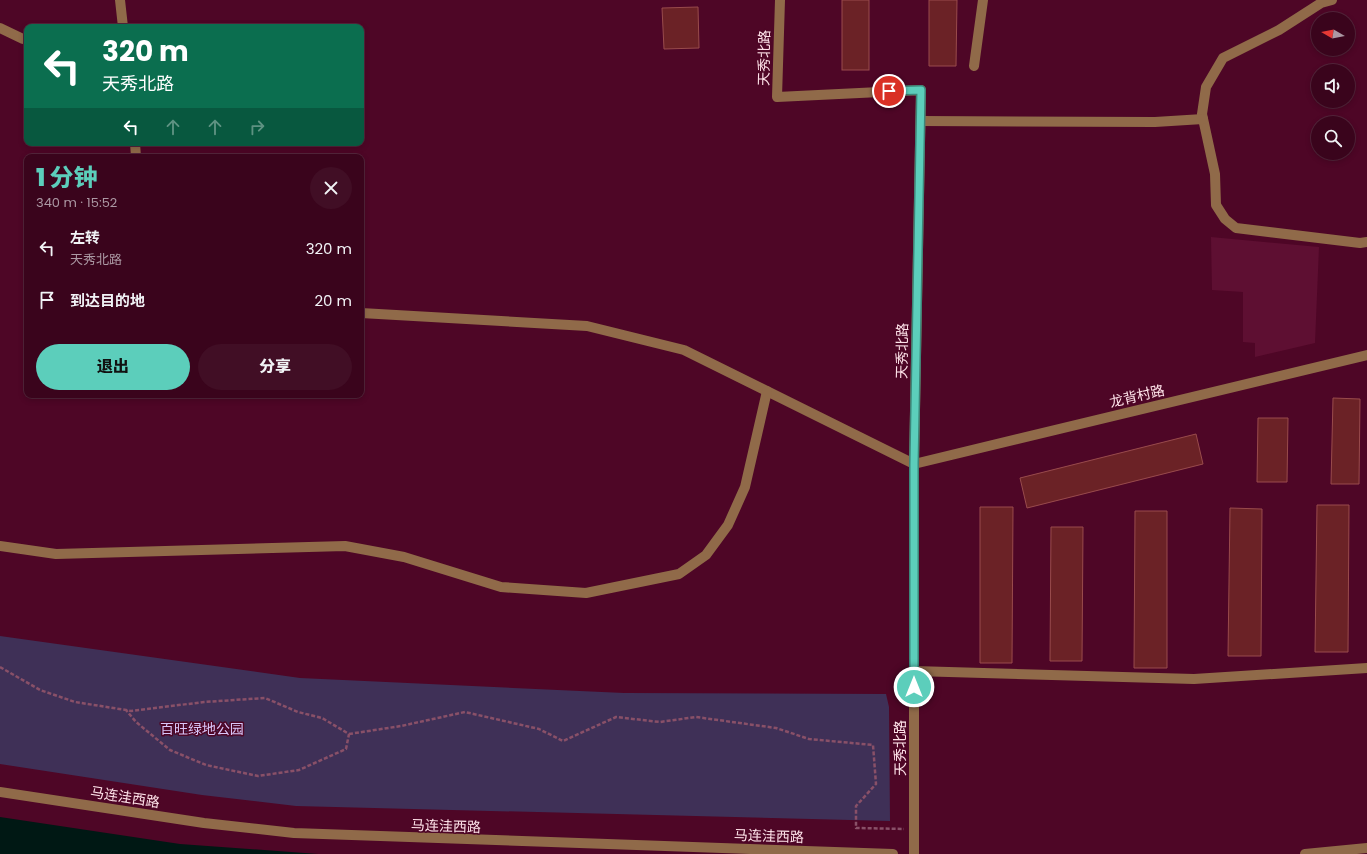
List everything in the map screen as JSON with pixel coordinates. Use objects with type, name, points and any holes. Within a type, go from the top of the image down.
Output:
[{"type":"street","points":[[120,0],[123,24]]},
{"type":"street","name":"天秀北路","points":[[780,0],[777,96],[921,90],[914,464],[914,854]]},
{"type":"street","points":[[974,66],[983,0]]},
{"type":"street","points":[[1332,0],[1321,3],[1279,30],[1223,58],[1206,87],[1202,114],[1216,174],[1216,205],[1225,219],[1236,228],[1367,242]]},
{"type":"street","points":[[0,28],[24,38]]},
{"type":"street","points":[[921,121],[1155,122],[1203,119]]},
{"type":"street","points":[[364,313],[587,326],[684,350],[914,464]]},
{"type":"street","name":"龙背村路","points":[[914,464],[1367,355]]},
{"type":"street","points":[[0,546],[56,554],[345,546],[404,557],[501,587],[586,593],[617,587],[679,574],[706,555],[728,525],[745,487],[767,391]]},
{"type":"street","points":[[914,671],[1194,679],[1367,668]]},
{"type":"street","name":"马连洼西路","points":[[0,792],[204,823],[294,833],[893,854]]},
{"type":"street","points":[[1305,854],[1367,848]]},
{"type":"path","points":[[0,667],[40,690],[75,702],[126,710],[169,707],[204,702],[266,698],[298,712],[322,718],[349,734],[401,726],[465,712],[539,729],[563,741],[616,717],[660,722],[696,717],[776,728],[808,738],[872,745],[876,784],[856,806],[856,828],[914,829]]},
{"type":"path","points":[[126,710],[136,722],[170,750],[206,765],[258,776],[299,770],[346,749],[349,734]]},
{"type":"shaded area","points":[[1211,237],[1319,247],[1315,343],[1255,357],[1255,343],[1243,342],[1243,292],[1212,290]]},
{"type":"shaded area","points":[[0,817],[180,844],[318,854],[0,854]]},
{"type":"green space","name":"百旺绿地公园","points":[[0,636],[300,678],[624,693],[886,694],[889,707],[890,821],[296,806],[202,795],[0,764]]},
{"type":"building","points":[[842,0],[869,0],[869,70],[842,70]]},
{"type":"building","points":[[929,0],[957,0],[956,66],[929,66]]},
{"type":"building","points":[[698,7],[699,48],[664,49],[662,8]]},
{"type":"building","points":[[1333,398],[1360,399],[1359,484],[1331,484]]},
{"type":"building","points":[[1258,418],[1288,418],[1287,482],[1257,482]]},
{"type":"building","points":[[1196,434],[1203,464],[1027,508],[1020,478]]},
{"type":"building","points":[[1317,505],[1349,505],[1348,652],[1315,652]]},
{"type":"building","points":[[980,507],[1013,507],[1012,663],[980,663]]},
{"type":"building","points":[[1230,508],[1262,509],[1261,656],[1228,656]]},
{"type":"building","points":[[1135,511],[1167,511],[1167,668],[1134,668]]},
{"type":"building","points":[[1051,527],[1083,527],[1082,661],[1050,661]]},
{"type":"route","points":[[889,91],[921,90],[914,464],[914,687]]}]
